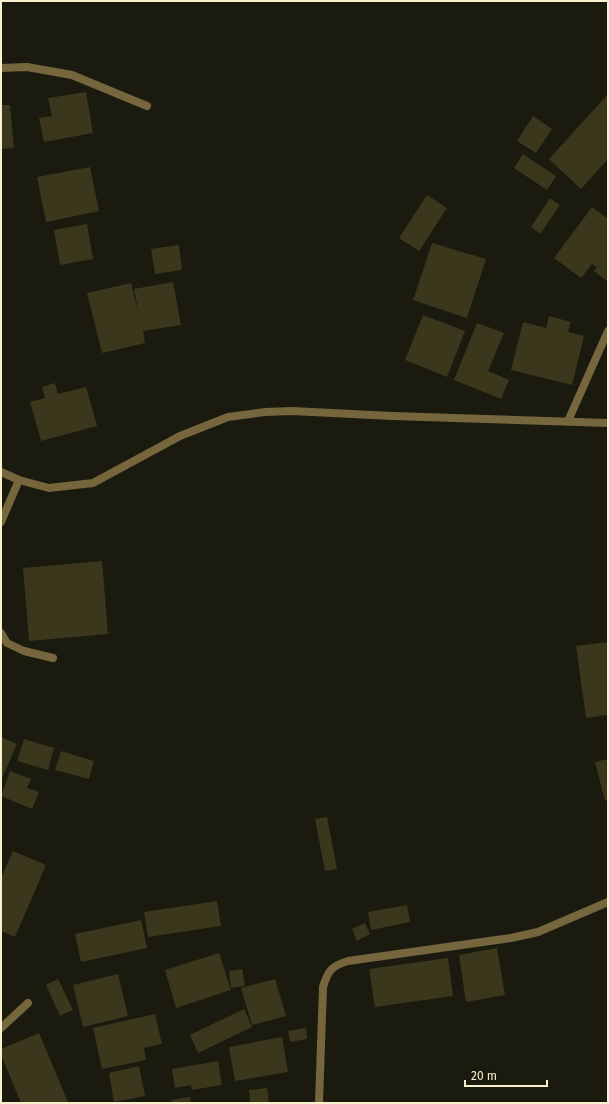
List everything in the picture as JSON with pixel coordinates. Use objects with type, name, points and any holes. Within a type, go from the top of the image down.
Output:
[{"type":"street","points":[[1,68],[27,67],[72,75],[146,106]]},
{"type":"street","points":[[568,421],[608,331]]},
{"type":"street","points":[[1,472],[19,480],[49,488],[93,483],[180,436],[228,417],[265,412],[292,411],[392,416],[608,423]]},
{"type":"street","points":[[1,522],[19,480]]},
{"type":"street","points":[[1,633],[7,643],[24,651],[53,658]]},
{"type":"street","points":[[319,1103],[323,987],[326,976],[332,968],[348,961],[511,938],[538,932],[608,902]]},
{"type":"street","points":[[1,1028],[28,1003]]},
{"type":"building","points":[[86,92],[93,133],[44,142],[39,118],[52,116],[48,98]]},
{"type":"building","points":[[608,94],[608,159],[581,189],[549,159]]},
{"type":"building","points":[[1,105],[10,105],[14,148],[1,149]]},
{"type":"building","points":[[533,116],[552,129],[536,153],[517,141]]},
{"type":"building","points":[[523,154],[556,176],[547,190],[514,168]]},
{"type":"building","points":[[90,167],[99,211],[46,222],[37,177]]},
{"type":"building","points":[[427,195],[447,208],[419,251],[399,238]]},
{"type":"building","points":[[550,198],[560,205],[540,234],[531,227]]},
{"type":"building","points":[[592,207],[608,219],[608,282],[594,271],[597,267],[592,264],[581,278],[554,258]]},
{"type":"building","points":[[87,224],[93,259],[60,265],[54,230]]},
{"type":"building","points":[[432,243],[486,259],[467,318],[413,300]]},
{"type":"building","points":[[179,245],[182,270],[155,274],[151,249]]},
{"type":"building","points":[[173,282],[181,325],[143,331],[145,343],[102,353],[87,293],[131,283],[139,315],[134,289]]},
{"type":"building","points":[[423,315],[465,331],[447,377],[405,360]]},
{"type":"building","points":[[549,316],[571,322],[568,332],[584,336],[572,385],[511,370],[523,322],[546,328]]},
{"type":"building","points":[[477,323],[504,333],[488,371],[509,380],[501,399],[454,380]]},
{"type":"building","points":[[55,383],[58,394],[86,387],[97,426],[41,441],[30,402],[45,398],[42,387]]},
{"type":"building","points":[[102,561],[108,634],[29,641],[23,568]]},
{"type":"building","points":[[608,642],[608,715],[586,718],[576,646]]},
{"type":"building","points":[[1,737],[17,744],[1,781]]},
{"type":"building","points":[[24,739],[54,748],[48,770],[17,761]]},
{"type":"building","points":[[61,751],[94,761],[89,779],[55,770]]},
{"type":"building","points":[[608,759],[608,800],[605,801],[595,762]]},
{"type":"building","points":[[10,771],[31,779],[27,788],[39,792],[32,809],[1,796]]},
{"type":"building","points":[[327,817],[337,869],[325,871],[315,819]]},
{"type":"building","points":[[13,851],[46,865],[15,937],[1,931],[1,873],[3,874]]},
{"type":"building","points":[[217,901],[221,926],[148,937],[144,912]]},
{"type":"building","points":[[407,905],[410,922],[371,930],[368,912]]},
{"type":"building","points":[[141,920],[147,948],[81,962],[75,934]]},
{"type":"building","points":[[365,923],[370,934],[357,941],[352,929]]},
{"type":"building","points":[[497,948],[505,995],[466,1002],[459,955]]},
{"type":"building","points":[[219,953],[231,990],[176,1008],[165,970]]},
{"type":"building","points":[[448,958],[453,996],[375,1007],[369,969]]},
{"type":"building","points":[[242,969],[245,986],[231,988],[229,971]]},
{"type":"building","points":[[118,974],[128,1016],[83,1027],[73,985]]},
{"type":"building","points":[[58,979],[73,1010],[60,1016],[46,985]]},
{"type":"building","points":[[275,979],[286,1016],[252,1025],[241,988]]},
{"type":"building","points":[[244,1009],[252,1027],[198,1053],[190,1035]]},
{"type":"building","points":[[155,1014],[162,1044],[144,1048],[146,1060],[102,1069],[93,1028]]},
{"type":"building","points":[[306,1028],[307,1039],[290,1042],[288,1031]]},
{"type":"building","points":[[39,1033],[68,1102],[21,1103],[1,1055],[1,1049]]},
{"type":"building","points":[[282,1037],[288,1072],[235,1081],[229,1047]]},
{"type":"building","points":[[218,1061],[222,1085],[192,1090],[191,1085],[175,1088],[172,1069]]},
{"type":"building","points":[[139,1066],[145,1096],[114,1102],[109,1073]]},
{"type":"building","points":[[267,1088],[269,1103],[250,1103],[249,1090]]},
{"type":"building","points":[[190,1097],[191,1103],[172,1103],[171,1100]]}]
